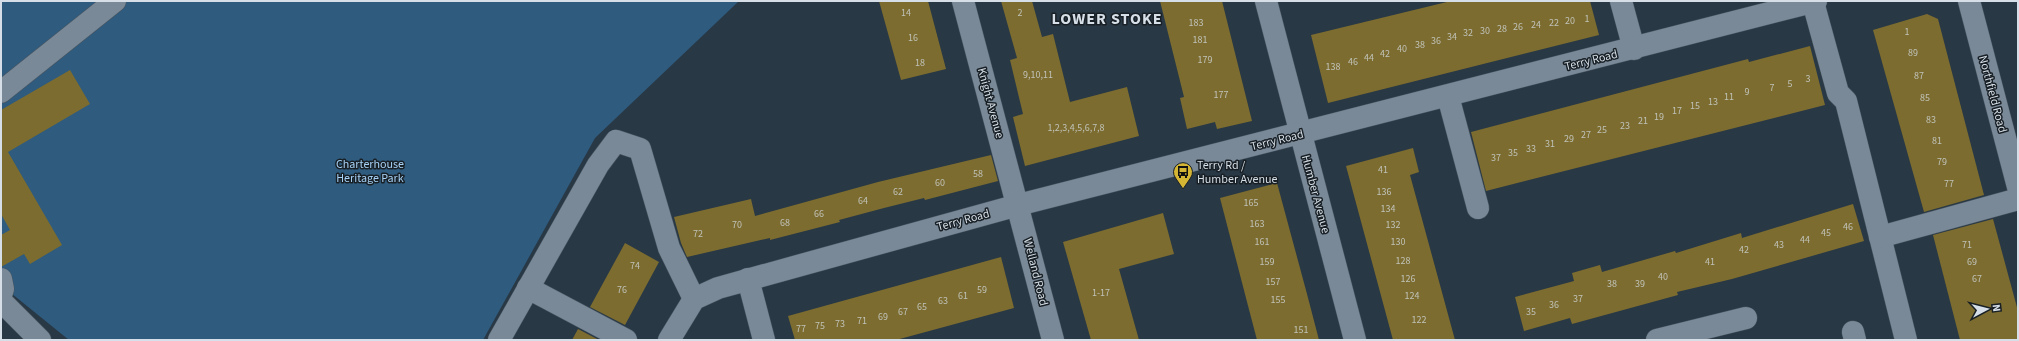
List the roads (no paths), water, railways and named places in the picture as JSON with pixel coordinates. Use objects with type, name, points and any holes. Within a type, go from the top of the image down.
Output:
[{"type":"street","points":[[1,92],[115,1]]},
{"type":"street","name":"Knight Avenue","points":[[964,1],[1018,205]]},
{"type":"street","name":"Humber Avenue","points":[[1267,1],[1355,340]]},
{"type":"street","points":[[1621,1],[1634,49]]},
{"type":"street","points":[[1815,1],[1838,93],[1846,101],[1906,340]]},
{"type":"street","name":"Terry Road","points":[[694,299],[708,291],[748,279],[1018,205],[1634,49],[1815,1]]},
{"type":"street","name":"Northfield Road","points":[[1969,1],[2018,187]]},
{"type":"street","points":[[1448,96],[1478,208]]},
{"type":"street","points":[[499,340],[598,165],[616,141],[640,149],[670,248],[694,299],[669,340]]},
{"type":"street","points":[[1880,237],[2018,199]]},
{"type":"street","name":"Welland Road","points":[[1018,205],[1053,340]]},
{"type":"street","points":[[1,279],[3,289],[1,295]]},
{"type":"street","points":[[748,279],[764,340]]},
{"type":"street","points":[[528,288],[626,340]]},
{"type":"street","points":[[1,301],[31,337]]},
{"type":"street","points":[[1657,340],[1746,318]]},
{"type":"place","name":"Terry Rd / Humber Avenue","points":[[1183,189]]},
{"type":"district","name":"LOWER STOKE","points":[[1107,18]]},
{"type":"park label","name":"Charterhouse Heritage Park","points":[[370,171]]}]
